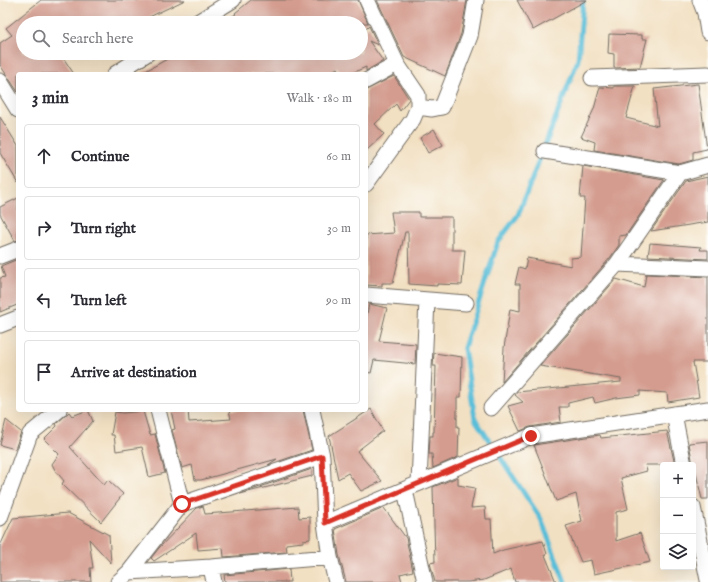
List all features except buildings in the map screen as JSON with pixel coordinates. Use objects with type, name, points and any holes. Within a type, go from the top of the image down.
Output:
[{"type":"street","points":[[207,16],[233,0]]},
{"type":"street","points":[[367,0],[397,64],[418,95],[418,107],[413,118],[368,181]]},
{"type":"street","points":[[418,107],[432,109],[442,107],[470,36],[476,0]]},
{"type":"street","points":[[700,0],[705,13],[708,32]]},
{"type":"street","points":[[118,72],[137,60]]},
{"type":"street","points":[[368,81],[397,64]]},
{"type":"street","points":[[592,78],[708,74]]},
{"type":"street","points":[[0,81],[16,107]]},
{"type":"street","points":[[545,151],[680,173],[708,165]]},
{"type":"street","points":[[491,408],[617,264],[680,173]]},
{"type":"street","points":[[0,256],[16,250]]},
{"type":"street","points":[[617,264],[708,268]]},
{"type":"street","points":[[368,295],[466,303]]},
{"type":"street","points":[[419,483],[427,300]]},
{"type":"street","points":[[0,325],[16,319]]},
{"type":"street","points":[[325,523],[531,436],[708,409]]},
{"type":"street","points":[[0,518],[30,434],[57,412]]},
{"type":"street","points":[[159,412],[182,504]]},
{"type":"street","points":[[312,412],[322,456],[325,523],[336,582]]},
{"type":"street","points":[[674,414],[683,462]]},
{"type":"street","points":[[124,577],[182,504],[322,456]]},
{"type":"street","points":[[405,490],[424,582]]},
{"type":"street","points":[[696,522],[708,580]]},
{"type":"street","points":[[124,577],[330,556]]},
{"type":"street","points":[[211,567],[214,582]]},
{"type":"waterway","points":[[565,582],[541,519],[475,419],[464,348],[498,242],[518,215],[578,60],[583,0]]},
{"type":"route","points":[[182,504],[322,456],[325,523],[531,436]]}]
